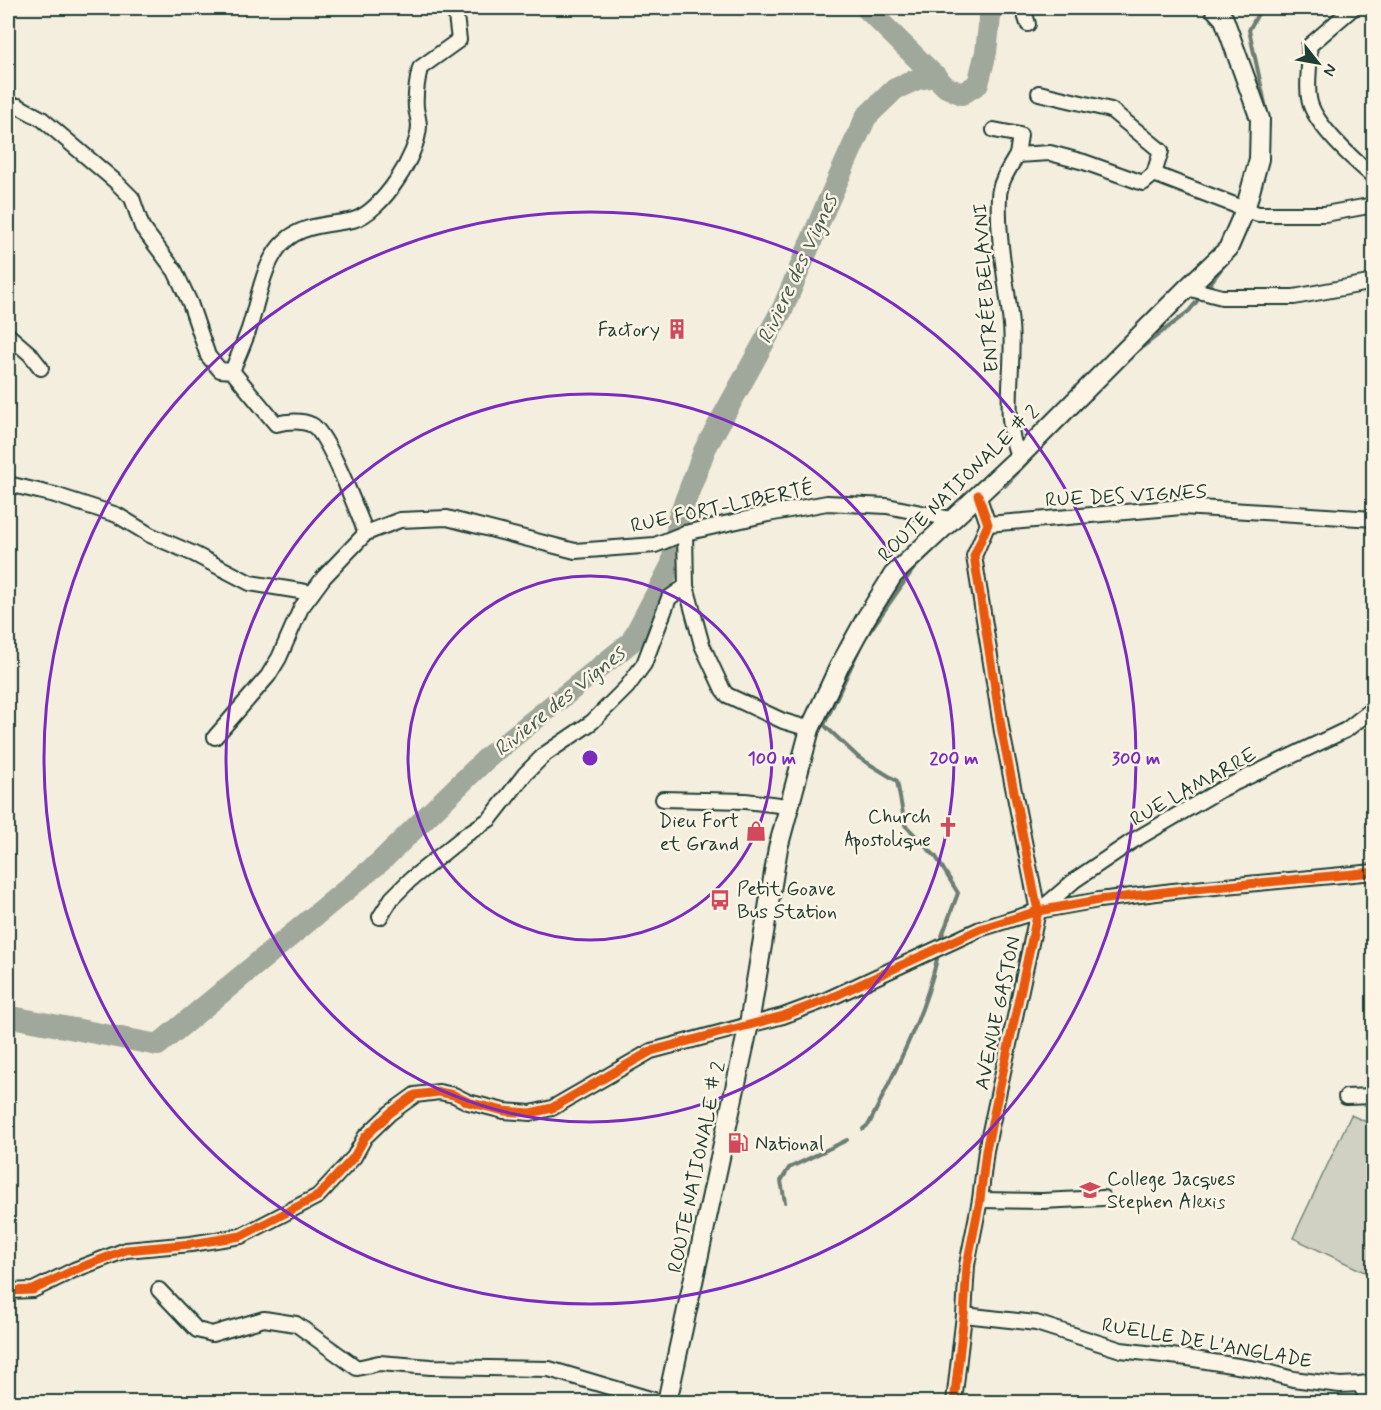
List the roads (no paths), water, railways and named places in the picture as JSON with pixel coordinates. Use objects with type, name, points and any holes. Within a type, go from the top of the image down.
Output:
[{"type":"main road","name":"ROUTE NATIONALE # 2","points":[[667,1402],[749,1024],[778,848],[810,729],[844,657],[893,575],[1019,457],[1228,249],[1252,212],[1259,159],[1260,119],[1224,19],[1214,8]]},
{"type":"street","points":[[232,371],[248,331],[267,267],[284,241],[303,230],[357,219],[385,198],[402,172],[415,148],[419,126],[416,106],[420,68],[459,40],[455,8]]},
{"type":"street","points":[[1023,8],[1029,24]]},
{"type":"street","points":[[1353,8],[1309,46],[1311,63],[1307,80],[1309,101],[1323,125],[1347,154],[1374,177]]},
{"type":"street","points":[[994,130],[1020,135],[1017,155],[1050,153],[1084,162],[1143,183],[1154,174],[1161,151],[1111,110],[1040,93]]},
{"type":"street","points":[[8,105],[18,106],[42,119],[132,198],[142,227],[175,271],[190,303],[208,356],[220,370],[232,371],[276,424],[288,421],[304,423],[312,425],[320,432],[366,533]]},
{"type":"street","name":"ENTRÉE BELAVNI","points":[[1017,155],[1008,169],[999,194],[1001,258],[1011,327],[1011,429],[1014,448],[1019,457]]},
{"type":"street","points":[[1154,174],[1252,212],[1325,214],[1374,206]]},
{"type":"street","points":[[1187,288],[1222,297],[1294,297],[1374,282]]},
{"type":"street","points":[[8,335],[30,354],[41,368]]},
{"type":"street","points":[[8,484],[55,495],[117,515],[150,535],[194,554],[250,583],[312,593]]},
{"type":"street","points":[[978,495],[988,524]]},
{"type":"street","name":"RUE FORT-LIBERTÉ","points":[[215,737],[268,675],[279,658],[301,608],[324,577],[366,533],[400,520],[447,518],[575,550],[655,545],[685,533],[768,513],[827,503],[886,506],[951,519]]},
{"type":"street","name":"RUE DES VIGNES","points":[[988,524],[1182,507],[1374,519]]},
{"type":"street","name":"AVENUE GASTON","points":[[954,1402],[967,1265],[980,1200],[986,1150],[1038,911],[1002,732],[974,556],[988,524]]},
{"type":"street","points":[[685,533],[686,586],[702,645],[723,690],[727,695],[783,721],[810,729]]},
{"type":"street","points":[[380,917],[392,898],[410,880],[467,834],[490,819],[525,774],[545,754],[592,722],[615,701],[644,664],[669,598],[686,586]]},
{"type":"street","name":"RUE LAMARRE","points":[[1038,911],[1075,880],[1131,842],[1220,790],[1346,730],[1374,708]]},
{"type":"street","points":[[663,799],[745,801],[788,806]]},
{"type":"street","points":[[8,1291],[33,1290],[74,1269],[126,1250],[191,1244],[241,1236],[318,1196],[354,1158],[365,1137],[390,1113],[415,1095],[439,1092],[504,1111],[531,1113],[552,1107],[651,1051],[783,1016],[826,1000],[980,929],[1038,911],[1099,900],[1173,891],[1374,872]]},
{"type":"street","points":[[1346,1097],[1374,1096]]},
{"type":"street","points":[[980,1200],[1042,1201],[1103,1198]]},
{"type":"street","points":[[159,1290],[197,1330],[213,1334],[264,1319],[296,1324],[357,1368],[379,1363],[431,1367],[549,1369],[660,1402]]},
{"type":"street","name":"RUELLE DE L'ANGLADE","points":[[964,1315],[1036,1323],[1121,1350],[1256,1369],[1293,1379],[1340,1385],[1367,1383]]},
{"type":"street","points":[[1367,1383],[1369,1402]]},
{"type":"waterway","points":[[866,8],[946,87],[962,94],[978,84],[986,52],[991,8]]},
{"type":"waterway","points":[[1268,130],[1269,122],[1249,30],[1260,10],[1281,8]]},
{"type":"waterway","name":"Riviere des Vignes","points":[[8,1020],[17,1018],[158,1045],[380,862],[488,757],[631,642],[672,564],[679,517],[705,449],[783,308],[866,117],[895,89],[918,79],[936,76]]},
{"type":"waterway","points":[[1206,289],[1227,261]]},
{"type":"waterway","points":[[1131,356],[1189,311],[1202,295]]},
{"type":"waterway","points":[[1005,486],[1027,462]]},
{"type":"waterway","points":[[867,635],[914,568],[936,547]]},
{"type":"waterway","points":[[863,641],[824,725],[858,757],[897,781],[905,825],[936,857],[958,893],[939,944]]},
{"type":"waterway","points":[[863,1129],[869,1124],[911,1036],[926,998],[937,959]]},
{"type":"waterway","points":[[785,1202],[781,1181],[789,1168],[847,1140]]},
{"type":"place","name":"Factory","points":[[677,329]]},
{"type":"place","name":"Church Apostolique","points":[[948,827]]},
{"type":"place","name":"Dieu Fort et Grand","points":[[756,831]]},
{"type":"place","name":"Petit Goave Bus Station","points":[[720,900]]},
{"type":"place","name":"National","points":[[738,1143]]},
{"type":"place","name":"College Jacques Stephen Alexis","points":[[1090,1190]]}]
